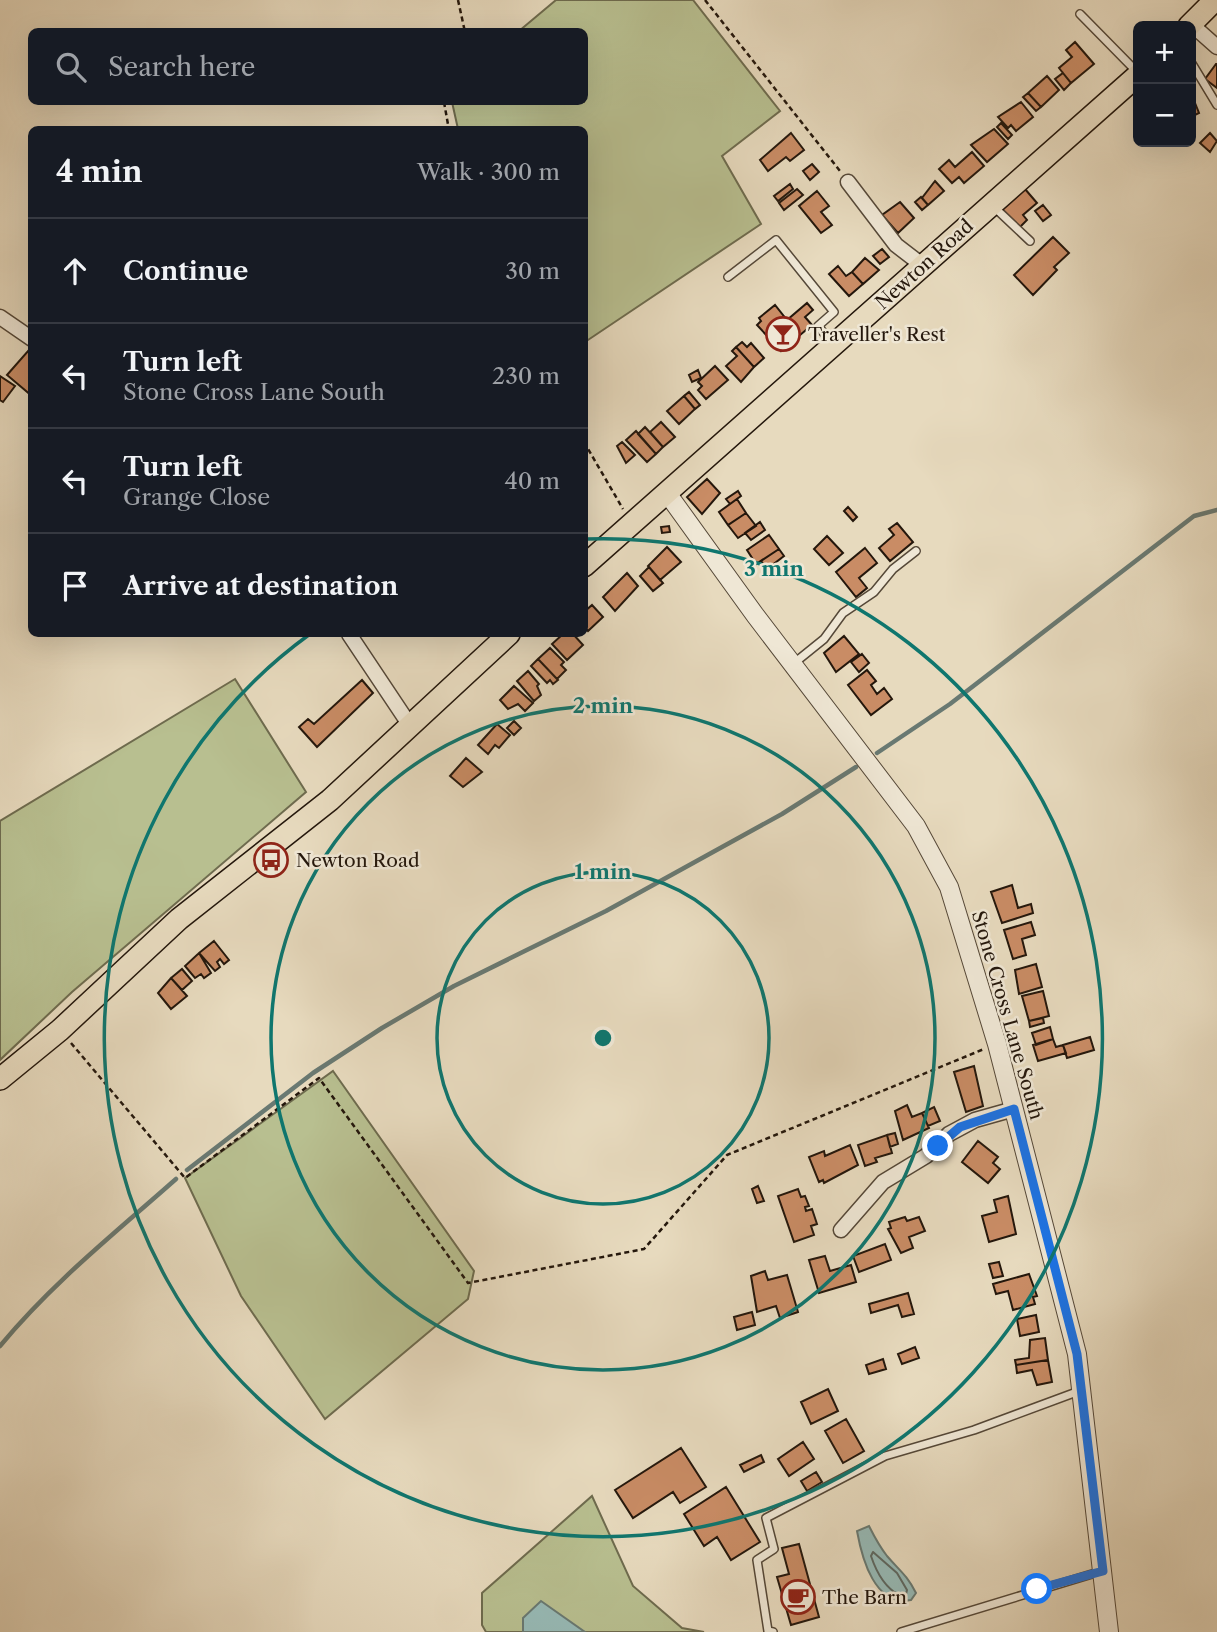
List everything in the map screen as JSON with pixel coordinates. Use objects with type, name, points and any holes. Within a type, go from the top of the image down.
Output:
[{"type":"main road","points":[[1194,21],[1214,0]]},
{"type":"main road","name":"Newton Road","points":[[588,562],[1133,78]]},
{"type":"main road","points":[[0,1079],[60,1030],[144,950],[330,800],[506,637]]},
{"type":"street","points":[[1196,30],[1217,47]]},
{"type":"street","points":[[848,182],[896,244],[922,265]]},
{"type":"street","points":[[0,317],[28,336]]},
{"type":"street","name":"Stone Cross Lane South","points":[[667,492],[933,853],[961,924],[1014,1109],[1073,1340],[1082,1390],[1110,1632]]},
{"type":"street","points":[[351,637],[409,724]]},
{"type":"street","points":[[841,1230],[883,1182],[926,1156],[949,1134],[975,1120],[1014,1109]]},
{"type":"lane","points":[[1080,14],[1133,69]]},
{"type":"lane","points":[[1196,70],[1217,105]]},
{"type":"lane","points":[[991,204],[1030,241]]},
{"type":"lane","points":[[728,277],[776,240],[834,312],[818,326],[833,344]]},
{"type":"lane","points":[[792,664],[824,639],[843,613],[874,592],[893,569],[916,551]]},
{"type":"lane","points":[[773,1632],[768,1632],[757,1560],[774,1549],[766,1518],[885,1456],[974,1430],[1082,1390]]},
{"type":"lane","points":[[901,1632],[1103,1571]]},
{"type":"path","points":[[458,0],[464,28]]},
{"type":"path","points":[[705,0],[848,182]]},
{"type":"path","points":[[445,105],[448,126]]},
{"type":"path","points":[[588,449],[631,524]]},
{"type":"path","points":[[60,1030],[185,1178],[319,1078],[468,1283],[644,1249],[727,1155],[996,1044]]},
{"type":"green space","points":[[556,0],[693,0],[780,111],[722,156],[761,224],[588,340],[588,126],[457,126],[453,105],[588,105],[588,28],[523,28]]},
{"type":"green space","points":[[235,679],[306,792],[72,992],[0,1060],[0,821]]},
{"type":"green space","points":[[333,1071],[474,1271],[468,1299],[325,1419],[241,1296],[185,1178]]},
{"type":"green space","points":[[592,1496],[633,1586],[682,1628],[704,1632],[486,1632],[482,1625],[482,1593]]},
{"type":"water","points":[[869,1526],[884,1553],[913,1587],[916,1593],[911,1600],[888,1596],[872,1579],[862,1555],[857,1531]]},
{"type":"water","points":[[541,1601],[585,1632],[523,1632],[523,1618]]},
{"type":"building","points":[[1075,42],[1094,64],[1071,83],[1059,68],[1072,57],[1066,50]]},
{"type":"building","points":[[1217,64],[1217,88],[1205,79]]},
{"type":"building","points":[[1063,73],[1071,83],[1064,90],[1055,79]]},
{"type":"building","points":[[1047,76],[1059,90],[1041,107],[1028,93]]},
{"type":"building","points":[[1028,93],[1041,107],[1036,111],[1023,97]]},
{"type":"building","points":[[1021,102],[1033,117],[1016,131],[1011,125],[1008,128],[998,117]]},
{"type":"building","points":[[1001,123],[1012,135],[1008,139],[997,127]]},
{"type":"building","points":[[994,129],[1008,144],[987,162],[971,145]]},
{"type":"building","points":[[791,133],[804,150],[790,161],[786,157],[768,171],[760,160]]},
{"type":"building","points":[[1210,133],[1217,141],[1210,152],[1200,143]]},
{"type":"building","points":[[972,152],[984,166],[964,183],[959,177],[952,183],[939,169],[949,160],[955,167]]},
{"type":"building","points":[[812,164],[819,172],[810,180],[803,171]]},
{"type":"building","points":[[935,181],[944,191],[928,205],[922,198]]},
{"type":"building","points":[[790,184],[793,189],[778,201],[774,196]]},
{"type":"building","points":[[797,189],[803,195],[784,210],[779,203]]},
{"type":"building","points":[[1025,189],[1037,203],[1023,215],[1027,220],[1020,227],[1002,209]]},
{"type":"building","points":[[817,191],[829,206],[821,212],[832,225],[821,233],[799,206]]},
{"type":"building","points":[[921,197],[928,205],[922,210],[915,202]]},
{"type":"building","points":[[900,202],[914,218],[898,233],[882,215]]},
{"type":"building","points":[[1043,205],[1051,215],[1043,221],[1035,211]]},
{"type":"building","points":[[1053,237],[1069,253],[1054,267],[1057,270],[1033,295],[1014,275]]},
{"type":"building","points":[[882,249],[889,257],[880,264],[873,256]]},
{"type":"building","points":[[865,258],[879,270],[863,284],[852,272]]},
{"type":"building","points":[[838,266],[846,276],[852,272],[863,284],[849,296],[829,274]]},
{"type":"building","name":"Traveller's Rest","points":[[807,303],[813,310],[805,317],[812,325],[781,351],[757,325],[761,321],[759,318],[775,305],[787,320]]},
{"type":"building","points":[[742,342],[747,347],[751,343],[764,358],[754,367],[736,347]]},
{"type":"building","points":[[736,347],[754,367],[741,382],[726,366],[737,356],[732,351]]},
{"type":"building","points":[[28,351],[28,393],[7,375]]},
{"type":"building","points":[[715,366],[728,380],[706,399],[698,390],[702,386],[698,382]]},
{"type":"building","points":[[698,370],[701,378],[692,382],[689,375]]},
{"type":"building","points":[[0,376],[15,386],[3,402],[0,400]]},
{"type":"building","points":[[689,392],[700,405],[695,409],[684,396]]},
{"type":"building","points":[[684,396],[695,409],[679,424],[667,411]]},
{"type":"building","points":[[661,422],[675,437],[663,447],[650,432]]},
{"type":"building","points":[[645,427],[663,447],[656,454],[638,434]]},
{"type":"building","points":[[636,431],[656,454],[647,462],[626,440]]},
{"type":"building","points":[[622,442],[635,455],[626,463],[617,446]]},
{"type":"building","points":[[707,479],[720,493],[702,514],[687,497]]},
{"type":"building","points":[[738,491],[741,496],[730,504],[726,499]]},
{"type":"building","points":[[737,499],[746,513],[728,525],[719,512]]},
{"type":"building","points":[[848,507],[857,517],[853,521],[844,511]]},
{"type":"building","points":[[746,513],[756,526],[738,538],[728,525]]},
{"type":"building","points":[[760,522],[765,530],[751,540],[745,533]]},
{"type":"building","points":[[897,523],[913,542],[890,561],[879,548],[894,535],[889,529]]},
{"type":"building","points":[[669,526],[670,532],[662,533],[661,527]]},
{"type":"building","points":[[769,535],[779,549],[756,564],[747,550]]},
{"type":"building","points":[[827,536],[843,553],[829,565],[814,549]]},
{"type":"building","points":[[667,547],[681,562],[660,580],[648,566]]},
{"type":"building","points":[[865,548],[877,563],[859,578],[867,588],[856,597],[836,572]]},
{"type":"building","points":[[779,549],[784,556],[767,569],[761,561]]},
{"type":"building","points":[[649,567],[663,583],[653,591],[640,576]]},
{"type":"building","points":[[627,573],[638,586],[615,611],[603,597]]},
{"type":"building","points":[[592,605],[603,617],[588,631],[588,608]]},
{"type":"building","points":[[844,636],[859,654],[836,672],[824,653]]},
{"type":"building","points":[[560,637],[576,637],[583,645],[567,660],[552,644]]},
{"type":"building","points":[[550,648],[564,662],[561,665],[566,670],[557,679],[538,659]]},
{"type":"building","points":[[862,654],[869,663],[859,672],[851,662]]},
{"type":"building","points":[[538,659],[558,680],[553,684],[550,680],[547,683],[531,666]]},
{"type":"building","points":[[867,670],[876,681],[871,685],[877,694],[884,688],[892,699],[871,715],[848,685]]},
{"type":"building","points":[[528,671],[539,684],[537,686],[541,695],[534,701],[517,681]]},
{"type":"building","points":[[362,680],[373,693],[317,747],[299,727],[308,719],[314,724]]},
{"type":"building","points":[[514,686],[533,703],[525,711],[518,704],[508,709],[500,700]]},
{"type":"building","points":[[514,721],[521,728],[514,735],[507,728]]},
{"type":"building","points":[[497,724],[510,735],[499,748],[495,745],[488,754],[478,745]]},
{"type":"building","points":[[466,758],[482,772],[463,787],[450,776]]},
{"type":"building","points":[[1012,885],[1018,908],[1031,904],[1033,913],[1002,923],[991,892]]},
{"type":"building","points":[[1031,922],[1035,935],[1022,939],[1026,955],[1013,959],[1004,930]]},
{"type":"building","points":[[214,941],[229,960],[224,964],[220,959],[217,962],[220,967],[215,971],[199,953]]},
{"type":"building","points":[[199,953],[211,973],[204,978],[201,974],[195,978],[185,966]]},
{"type":"building","points":[[1036,964],[1042,987],[1019,994],[1015,970]]},
{"type":"building","points":[[182,969],[192,981],[182,990],[171,978]]},
{"type":"building","points":[[171,978],[187,996],[171,1009],[158,993]]},
{"type":"building","points":[[1043,991],[1049,1016],[1029,1021],[1022,996]]},
{"type":"building","points":[[1043,1018],[1044,1023],[1030,1027],[1029,1021]]},
{"type":"building","points":[[1050,1027],[1053,1039],[1036,1045],[1032,1033]]},
{"type":"building","points":[[1090,1037],[1094,1050],[1067,1058],[1063,1045]]},
{"type":"building","points":[[1053,1039],[1056,1047],[1063,1045],[1066,1053],[1038,1061],[1033,1045]]},
{"type":"building","points":[[974,1066],[983,1106],[966,1112],[954,1072]]},
{"type":"building","points":[[907,1105],[912,1117],[922,1113],[929,1128],[903,1140],[895,1111]]},
{"type":"building","points":[[934,1107],[940,1121],[928,1126],[922,1113]]},
{"type":"building","points":[[895,1133],[898,1144],[890,1147],[887,1135]]},
{"type":"building","points":[[887,1135],[892,1153],[875,1158],[877,1162],[865,1166],[858,1145]]},
{"type":"building","points":[[978,1141],[998,1157],[993,1163],[1000,1169],[988,1183],[962,1162]]},
{"type":"building","points":[[850,1145],[858,1165],[824,1183],[823,1180],[819,1182],[809,1157],[824,1151],[825,1156]]},
{"type":"building","points":[[758,1186],[764,1201],[757,1203],[752,1189]]},
{"type":"building","points":[[798,1189],[809,1206],[805,1207],[806,1211],[812,1209],[817,1224],[811,1226],[814,1235],[794,1242],[778,1196]]},
{"type":"building","points":[[1008,1196],[1016,1234],[989,1242],[982,1216],[997,1212],[994,1200]]},
{"type":"building","points":[[905,1217],[907,1221],[919,1217],[925,1231],[909,1237],[913,1248],[901,1253],[888,1229],[891,1228],[889,1222]]},
{"type":"building","points":[[885,1244],[891,1260],[859,1272],[853,1256]]},
{"type":"building","points":[[825,1256],[830,1271],[851,1265],[856,1282],[819,1293],[809,1260]]},
{"type":"building","points":[[999,1262],[1003,1276],[993,1278],[989,1264]]},
{"type":"building","points":[[765,1271],[768,1280],[787,1275],[798,1312],[780,1318],[776,1306],[757,1312],[751,1276]]},
{"type":"building","points":[[1029,1274],[1037,1296],[1033,1297],[1035,1304],[1013,1310],[1008,1291],[996,1294],[993,1284]]},
{"type":"building","points":[[908,1293],[914,1314],[902,1317],[898,1305],[871,1313],[869,1304]]},
{"type":"building","points":[[752,1312],[755,1325],[737,1330],[734,1317]]},
{"type":"building","points":[[1036,1315],[1039,1332],[1020,1336],[1017,1319]]},
{"type":"building","points":[[1045,1338],[1048,1360],[1016,1365],[1015,1360],[1029,1358],[1030,1340]]},
{"type":"building","points":[[915,1347],[919,1358],[902,1364],[898,1354]]},
{"type":"building","points":[[883,1359],[886,1369],[869,1374],[866,1365]]},
{"type":"building","points":[[1048,1360],[1052,1382],[1037,1385],[1032,1370],[1017,1373],[1016,1365]]},
{"type":"building","points":[[828,1389],[838,1411],[811,1424],[801,1402]]},
{"type":"building","points":[[846,1419],[864,1451],[843,1463],[825,1431]]},
{"type":"building","points":[[803,1442],[814,1459],[789,1476],[778,1459]]},
{"type":"building","points":[[681,1448],[706,1487],[680,1503],[673,1492],[633,1518],[615,1490]]},
{"type":"building","points":[[761,1455],[764,1462],[744,1472],[740,1465]]},
{"type":"building","points":[[816,1472],[822,1482],[807,1491],[801,1481]]},
{"type":"building","points":[[726,1487],[760,1542],[731,1560],[717,1537],[704,1546],[684,1514]]},
{"type":"building","name":"The Barn","points":[[799,1544],[819,1617],[791,1625],[777,1577],[789,1574],[782,1548]]},
{"type":"waterway","points":[[877,753],[950,704],[1194,516],[1217,510]]},
{"type":"waterway","points":[[187,1170],[313,1073],[382,1028],[454,986],[606,911],[782,814],[856,767]]},
{"type":"waterway","points":[[0,1346],[62,1280],[176,1179]]},
{"type":"place","name":"Traveller's Rest","points":[[783,334]]},
{"type":"place","name":"Newton Road","points":[[271,860]]},
{"type":"place","name":"The Barn","points":[[798,1597]]},
{"type":"route","points":[[938,1146],[960,1127],[1014,1109],[1077,1354],[1103,1571],[1037,1589]]}]
